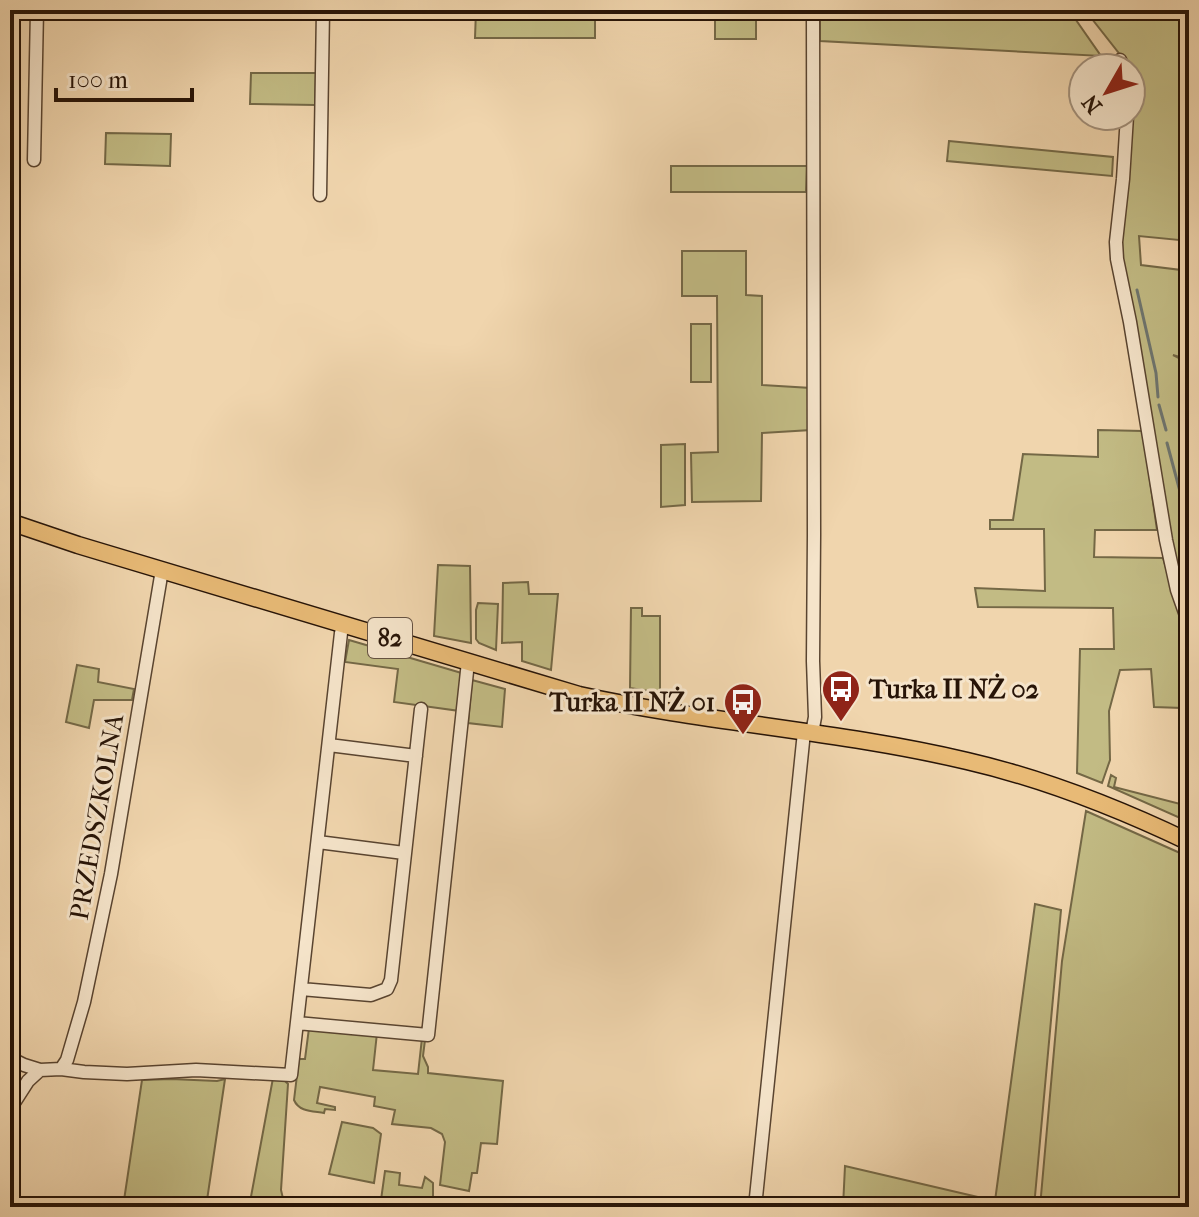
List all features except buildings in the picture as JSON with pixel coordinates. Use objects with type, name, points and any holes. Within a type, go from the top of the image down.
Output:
[{"type":"main road","name":"82","points":[[10,522],[579,695],[946,756],[1033,779],[1099,802],[1189,842]]},
{"type":"street","points":[[34,160],[37,10]]},
{"type":"street","points":[[320,195],[323,10]]},
{"type":"street","points":[[755,1207],[808,733],[815,717],[813,10]]},
{"type":"street","points":[[1126,132],[1117,259],[1166,540],[1177,590],[1189,624]]},
{"type":"street","name":"PRZEDSZKOLNA","points":[[61,1069],[67,1060],[84,1002],[111,874],[162,570]]},
{"type":"street","points":[[10,1058],[40,1070],[115,1074],[196,1070],[291,1075],[344,625]]},
{"type":"street","points":[[297,1023],[428,1035],[468,662]]},
{"type":"street","points":[[301,989],[371,995],[387,989],[391,980],[421,709]]},
{"type":"street","points":[[329,745],[416,756]]},
{"type":"street","points":[[318,842],[404,853]]},
{"type":"street","points":[[10,1109],[28,1081],[40,1070]]},
{"type":"shaded area","points":[[476,10],[595,10],[595,38],[475,38]]},
{"type":"shaded area","points":[[715,10],[756,10],[756,39],[715,39]]},
{"type":"shaded area","points":[[820,10],[1069,10],[1098,52],[1067,54],[820,41]]},
{"type":"shaded area","points":[[1085,10],[1189,10],[1189,133],[1181,138],[1189,203],[1189,241],[1139,236],[1141,265],[1189,271],[1189,360],[1173,355],[1189,363],[1189,458],[1180,491],[1189,493],[1189,613],[1168,525],[1120,245],[1130,132],[1147,132],[1147,52],[1118,52]]},
{"type":"shaded area","points":[[251,73],[316,73],[315,105],[250,104]]},
{"type":"shaded area","points":[[106,133],[171,134],[170,166],[105,164]]},
{"type":"shaded area","points":[[949,141],[1113,157],[1112,176],[947,161]]},
{"type":"shaded area","points":[[671,166],[807,166],[806,192],[671,192]]},
{"type":"shaded area","points":[[682,251],[746,251],[746,295],[762,296],[762,385],[811,388],[811,430],[762,433],[761,501],[692,502],[691,453],[718,452],[717,296],[682,296]]},
{"type":"shaded area","points":[[691,324],[711,324],[711,382],[691,382]]},
{"type":"shaded area","points":[[1098,430],[1143,431],[1157,530],[1095,530],[1094,557],[1163,558],[1189,635],[1189,822],[1108,786],[1111,775],[1116,778],[1114,787],[1184,805],[1182,708],[1154,707],[1151,669],[1120,670],[1109,711],[1110,760],[1102,783],[1077,773],[1080,649],[1114,649],[1113,608],[978,607],[975,588],[1045,591],[1044,529],[990,529],[990,520],[1013,520],[1023,454],[1098,457]]},
{"type":"shaded area","points":[[685,444],[685,505],[661,507],[661,445]]},
{"type":"shaded area","points":[[438,565],[470,566],[471,643],[434,636]]},
{"type":"shaded area","points":[[528,582],[529,594],[558,594],[551,670],[522,661],[522,642],[502,643],[503,583]]},
{"type":"shaded area","points":[[478,603],[498,604],[496,650],[476,639]]},
{"type":"shaded area","points":[[631,608],[642,608],[642,616],[660,616],[660,693],[630,688]]},
{"type":"shaded area","points":[[349,640],[465,674],[460,711],[394,702],[398,669],[345,662]]},
{"type":"shaded area","points":[[77,665],[99,669],[98,682],[134,689],[132,700],[94,700],[89,728],[66,722]]},
{"type":"shaded area","points":[[472,680],[505,689],[502,727],[468,723]]},
{"type":"shaded area","points":[[1086,811],[1189,857],[1189,1207],[1040,1207],[1062,961]]},
{"type":"shaded area","points":[[1035,904],[1061,910],[1034,1207],[843,1207],[845,1166],[995,1201]]},
{"type":"shaded area","points":[[309,1028],[377,1033],[373,1070],[418,1074],[422,1038],[425,1040],[423,1056],[428,1073],[503,1081],[497,1144],[481,1143],[477,1173],[472,1173],[469,1191],[440,1185],[445,1142],[442,1134],[431,1128],[392,1124],[395,1110],[374,1106],[375,1097],[320,1087],[317,1103],[335,1107],[335,1110],[325,1109],[324,1113],[311,1111],[296,1104],[299,1059],[305,1059]]},
{"type":"shaded area","points":[[273,1078],[288,1084],[281,1190],[284,1203],[254,1203],[250,1202]]},
{"type":"shaded area","points":[[225,1079],[206,1207],[123,1207],[142,1080]]},
{"type":"shaded area","points":[[342,1122],[373,1128],[381,1134],[374,1183],[329,1174]]},
{"type":"shaded area","points":[[385,1171],[400,1173],[399,1185],[422,1188],[425,1177],[433,1183],[433,1207],[380,1207]]},
{"type":"waterway","points":[[1137,290],[1156,373],[1158,397]]},
{"type":"waterway","points":[[1159,405],[1166,430]]},
{"type":"waterway","points":[[1167,443],[1189,525]]},
{"type":"place","name":"Turka II NŻ 02","points":[[841,723]]},
{"type":"place","name":"Turka II NŻ 01","points":[[743,736]]}]
